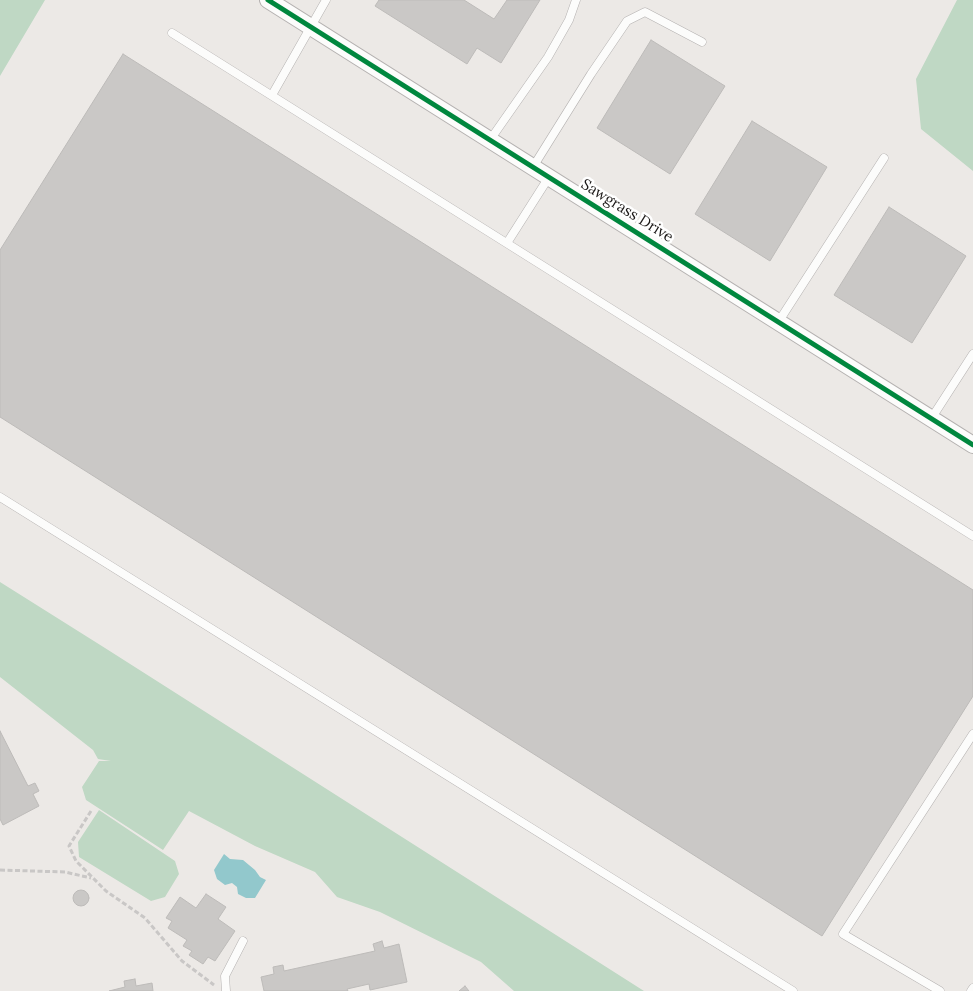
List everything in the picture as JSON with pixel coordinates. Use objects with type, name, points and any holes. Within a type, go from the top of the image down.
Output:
[{"type":"street","name":"Sawgrass Drive","points":[[268,0],[973,444]]},
{"type":"lane","points":[[272,95],[326,0]]},
{"type":"lane","points":[[490,140],[548,57],[569,20],[576,0]]},
{"type":"lane","points":[[533,167],[590,74],[627,21],[645,12],[702,42]]},
{"type":"lane","points":[[172,33],[973,536]]},
{"type":"lane","points":[[779,322],[884,158]]},
{"type":"lane","points":[[507,243],[549,177]]},
{"type":"lane","points":[[931,418],[973,354]]},
{"type":"lane","points":[[0,497],[793,991]]},
{"type":"lane","points":[[940,991],[843,934],[973,734]]},
{"type":"lane","points":[[226,991],[225,976],[243,941]]},
{"type":"path","points":[[91,811],[69,846],[76,861],[106,891],[145,918],[182,961],[215,985]]},
{"type":"path","points":[[0,870],[66,872],[91,878]]},
{"type":"green space","points":[[0,0],[45,0],[0,76]]},
{"type":"green space","points":[[957,0],[973,0],[973,171],[921,129],[916,79]]},
{"type":"green space","points":[[0,582],[644,991],[514,991],[481,962],[380,912],[337,897],[315,872],[255,846],[189,811],[163,850],[86,800],[82,787],[99,761],[111,761],[98,759],[93,750],[0,677]]},
{"type":"green space","points":[[99,810],[175,861],[179,874],[165,897],[151,901],[79,857],[78,842]]},
{"type":"water","points":[[224,854],[230,859],[243,860],[260,877],[266,880],[255,898],[246,898],[238,894],[237,887],[232,883],[225,885],[217,879],[214,870]]},
{"type":"building","points":[[379,0],[464,0],[494,19],[507,0],[540,0],[501,63],[477,48],[467,64],[375,6]]},
{"type":"building","points":[[651,40],[725,86],[670,174],[597,128]]},
{"type":"building","points":[[123,54],[973,590],[973,696],[822,936],[0,417],[0,250]]},
{"type":"building","points":[[752,121],[827,167],[770,261],[695,214]]},
{"type":"building","points":[[889,207],[966,256],[912,343],[834,295]]},
{"type":"building","points":[[0,731],[28,786],[35,783],[39,791],[33,794],[39,806],[3,825],[0,819]]},
{"type":"building","points":[[81,890],[89,898],[81,906],[73,898]]},
{"type":"building","points":[[206,894],[226,907],[218,919],[235,931],[215,961],[208,957],[203,964],[189,955],[192,951],[183,946],[187,940],[168,928],[172,921],[166,918],[180,897],[196,908]]},
{"type":"building","points":[[382,941],[384,948],[399,944],[407,982],[370,990],[369,984],[347,989],[348,991],[264,991],[261,977],[274,974],[273,967],[283,965],[284,971],[375,951],[373,944]]},
{"type":"building","points":[[135,979],[136,986],[152,983],[153,991],[109,991],[125,987],[124,981]]},
{"type":"building","points":[[465,986],[469,991],[459,991]]},
{"type":"cycle path","points":[[268,0],[973,445]]}]
